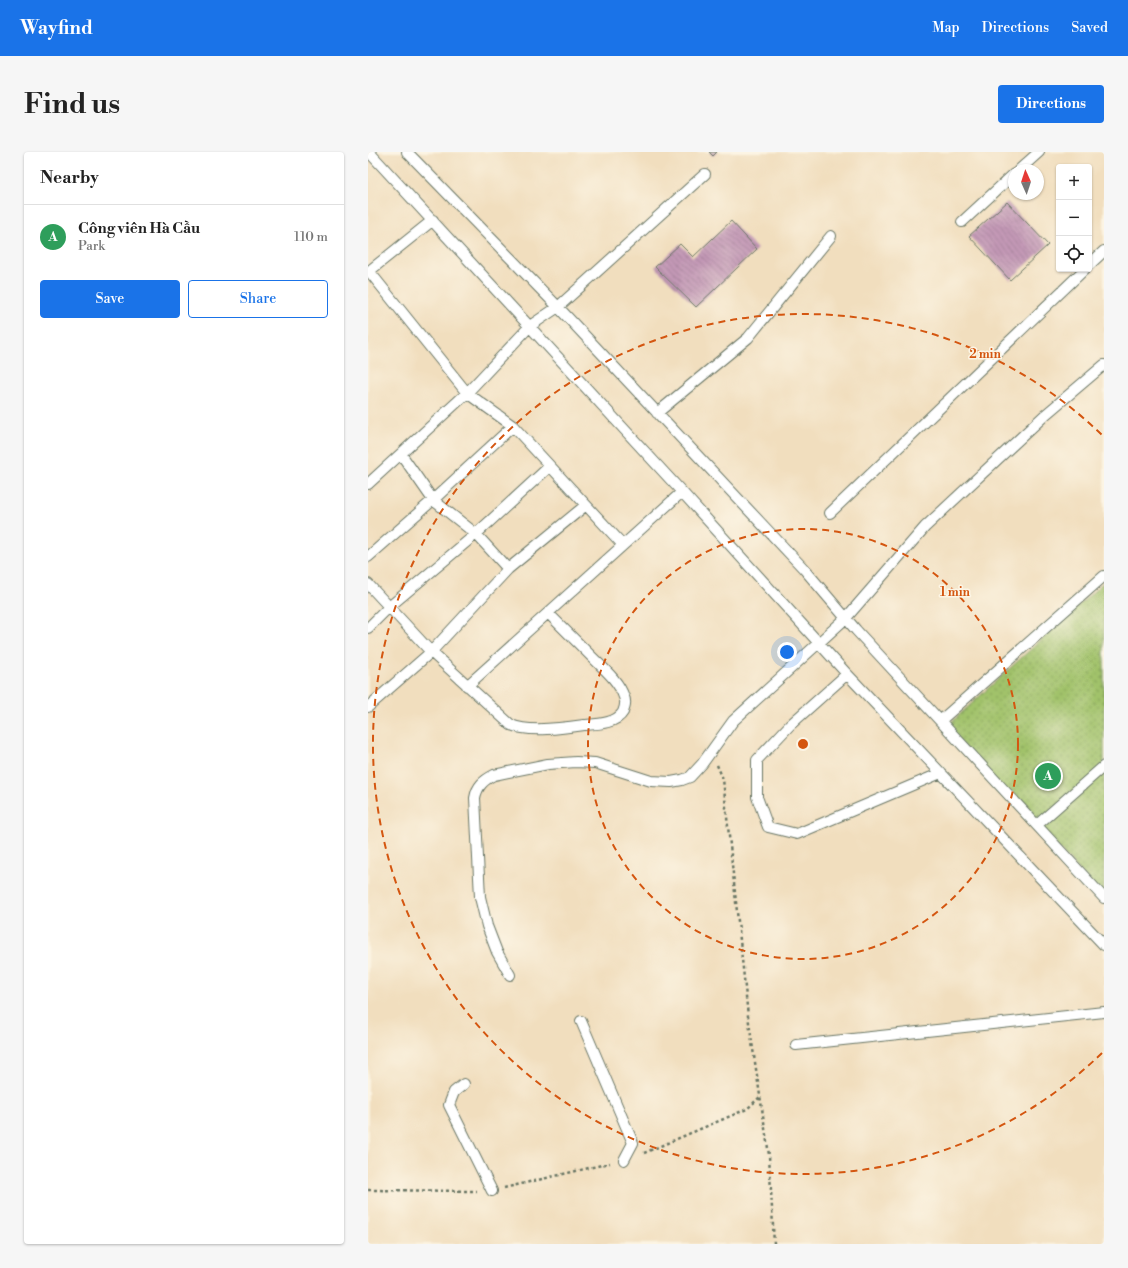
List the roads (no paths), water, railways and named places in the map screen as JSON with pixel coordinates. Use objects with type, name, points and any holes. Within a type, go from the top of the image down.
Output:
[{"type":"lane","points":[[369,152],[682,492],[845,672],[1104,945]]},
{"type":"lane","points":[[407,152],[558,307],[805,570],[868,644],[1104,898]]},
{"type":"lane","points":[[1025,164],[1038,152]]},
{"type":"lane","points":[[368,484],[467,393],[530,326],[558,307],[705,174]]},
{"type":"lane","points":[[962,222],[1008,180]]},
{"type":"lane","points":[[433,220],[368,271],[467,393],[513,426],[623,545]]},
{"type":"lane","points":[[657,413],[748,338],[831,236]]},
{"type":"lane","points":[[1092,262],[1104,252]]},
{"type":"lane","points":[[830,513],[1081,272]]},
{"type":"lane","points":[[510,975],[497,952],[487,926],[480,897],[475,798],[476,792],[480,785],[494,775],[548,764],[576,762],[595,763],[651,781],[661,782],[682,780],[690,777],[733,721],[848,620],[925,527],[1045,415],[1104,365]]},
{"type":"lane","points":[[368,557],[433,500],[513,426]]},
{"type":"lane","points":[[401,454],[433,500],[476,534],[508,569]]},
{"type":"lane","points":[[368,628],[389,607],[476,534],[550,466]]},
{"type":"lane","points":[[467,686],[682,492]]},
{"type":"lane","points":[[368,708],[431,652],[508,569],[586,505]]},
{"type":"lane","points":[[940,721],[1104,576]]},
{"type":"lane","points":[[368,584],[431,652],[511,725],[527,730],[580,726],[616,719],[620,716],[625,706],[625,698],[617,684],[548,613]]},
{"type":"lane","points":[[845,672],[790,725],[757,760],[757,797],[768,827],[797,834],[941,773]]},
{"type":"lane","points":[[1037,825],[1104,766]]},
{"type":"lane","points":[[796,1045],[1104,1012]]},
{"type":"lane","points":[[581,1021],[633,1143],[624,1160]]},
{"type":"lane","points":[[464,1084],[454,1092],[449,1105],[492,1191]]},
{"type":"place","name":"Công viên Hà Cầu","points":[[1048,776]]}]
